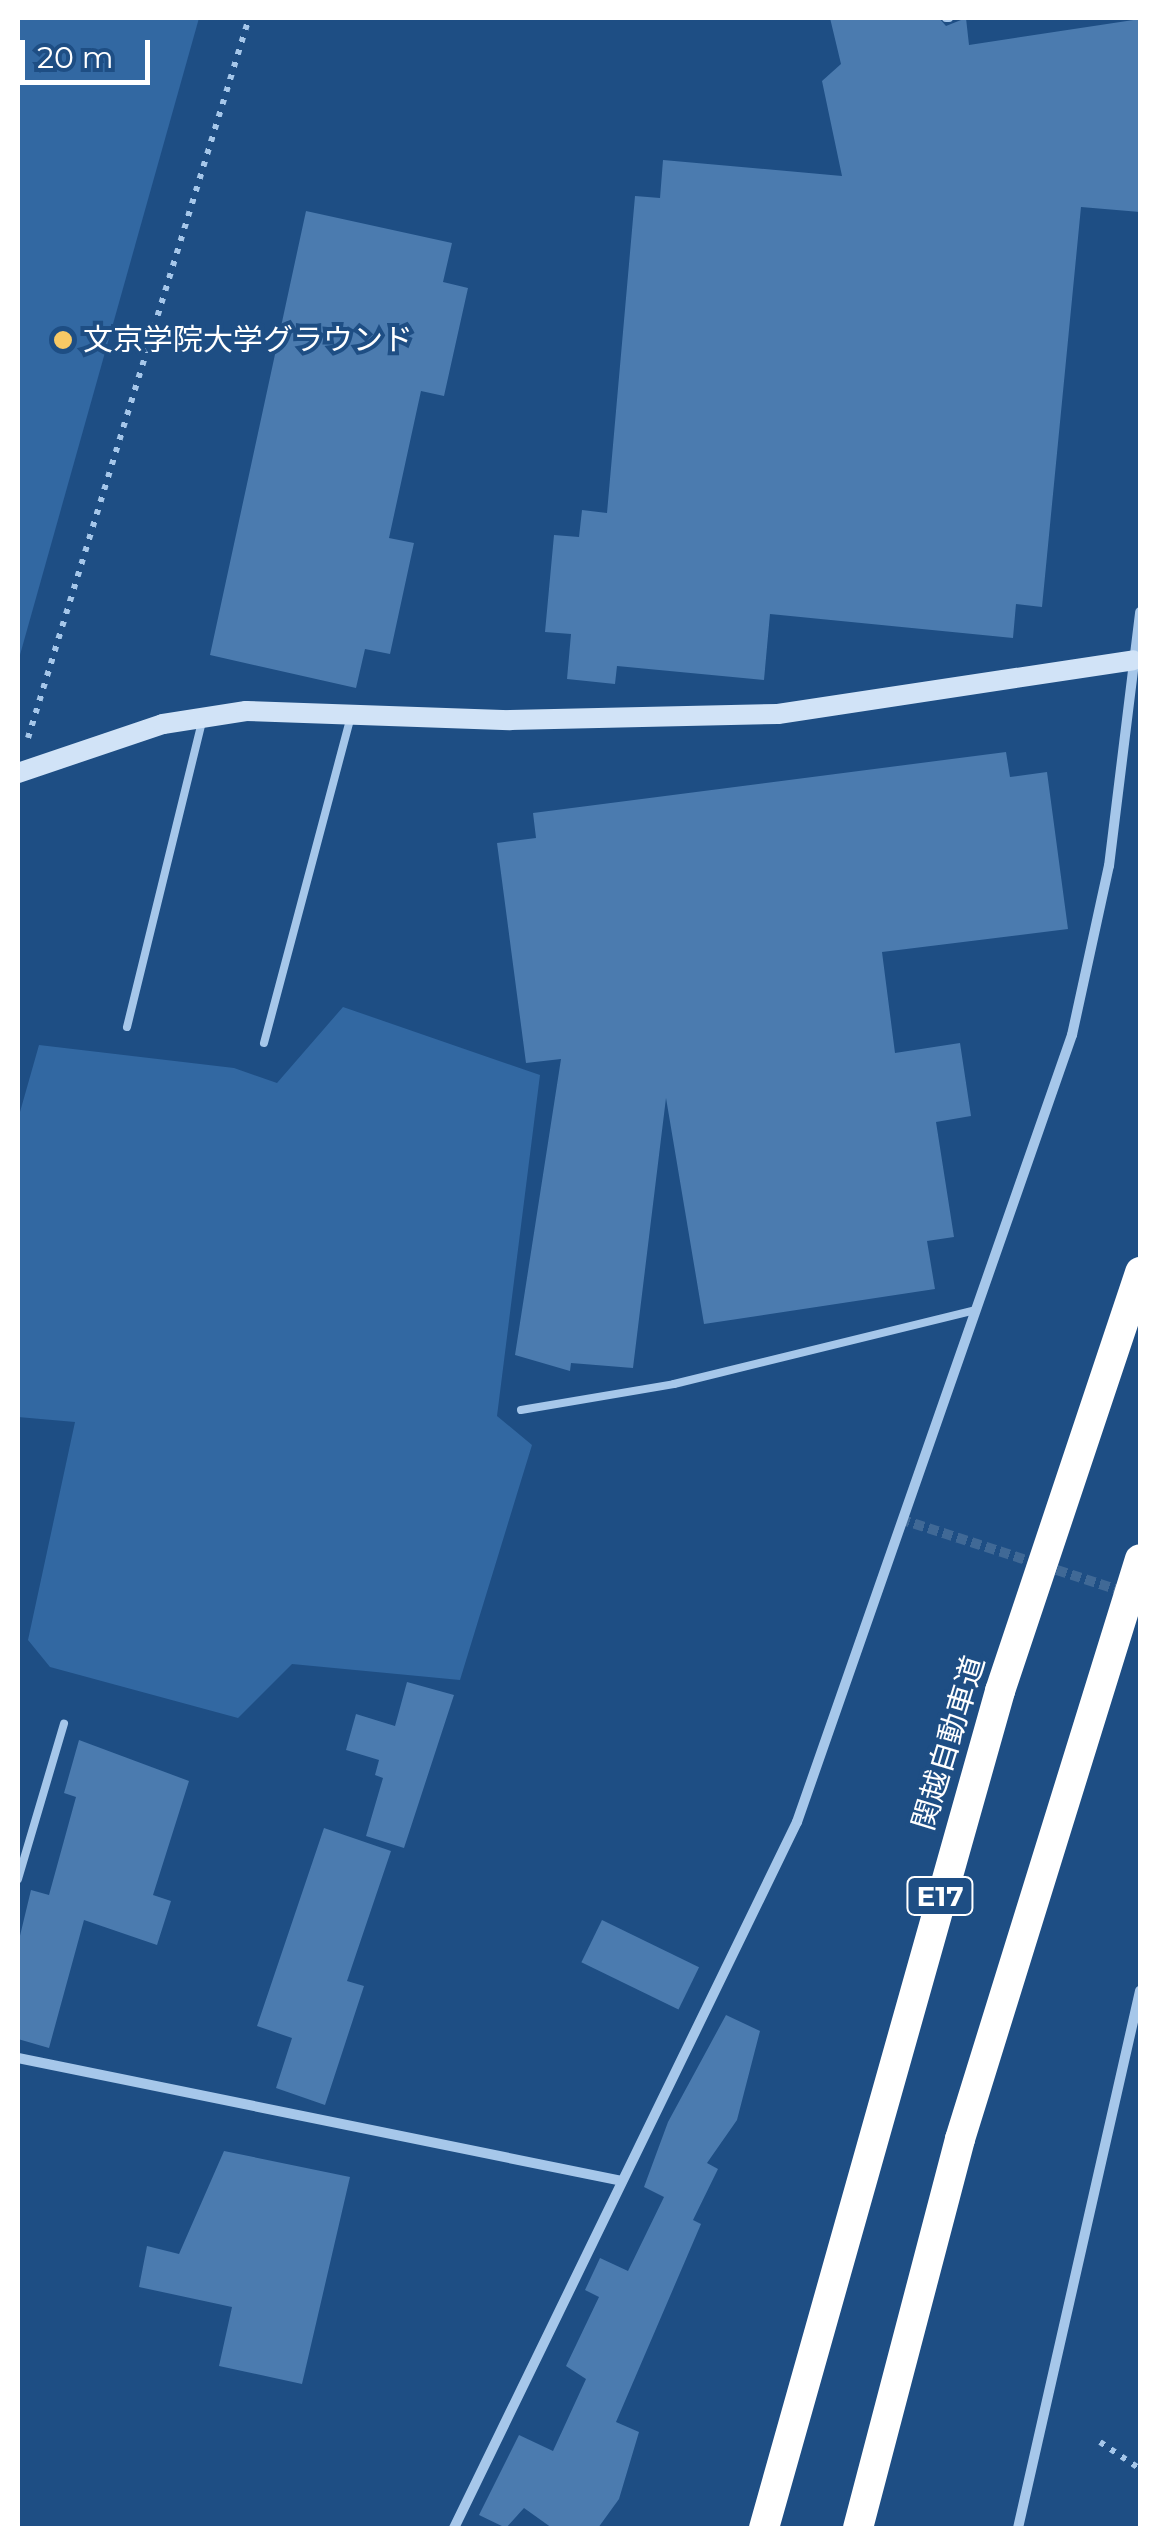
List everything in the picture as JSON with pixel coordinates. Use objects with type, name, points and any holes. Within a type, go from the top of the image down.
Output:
[{"type":"highway","name":"関越自動車道","points":[[764,2528],[1000,1691],[1140,1272]]},
{"type":"highway","points":[[858,2528],[960,2139],[1140,1559]]},
{"type":"street","points":[[454,2528],[796,1822],[972,1311],[1072,1035],[1109,866],[1140,612]]},
{"type":"street","points":[[20,763],[203,717],[352,709],[510,720],[778,714],[1133,660]]},
{"type":"street","points":[[1018,2528],[1140,1991]]},
{"type":"street","points":[[18,2058],[622,2180]]},
{"type":"lane","points":[[264,1043],[352,709]]},
{"type":"lane","points":[[127,1027],[203,717]]},
{"type":"lane","points":[[521,1410],[674,1384],[972,1311]]},
{"type":"lane","points":[[18,1879],[64,1724]]},
{"type":"path","points":[[20,763],[249,18]]},
{"type":"path","points":[[1100,2442],[1140,2469]]},
{"type":"shaded area","name":"文京学院大学グラウンド","points":[[18,18],[199,18],[18,662]]},
{"type":"shaded area","points":[[343,1007],[540,1075],[497,1416],[532,1445],[460,1680],[292,1664],[238,1718],[50,1667],[28,1640],[75,1422],[18,1417],[18,1119],[39,1045],[234,1068],[277,1083]]},
{"type":"building","points":[[830,18],[939,18],[946,26],[966,18],[969,45],[1140,19],[1140,212],[1081,207],[1042,607],[1016,604],[1013,638],[770,614],[764,680],[617,666],[615,684],[567,679],[571,634],[545,632],[554,535],[579,537],[582,510],[607,513],[635,196],[660,198],[663,160],[842,176],[822,81],[841,64]]},
{"type":"building","points":[[306,211],[452,243],[443,282],[468,288],[444,396],[421,391],[389,538],[414,543],[390,654],[365,649],[356,688],[210,655]]},
{"type":"building","points":[[1006,752],[1010,777],[1047,772],[1068,929],[882,952],[895,1053],[960,1043],[971,1116],[936,1122],[954,1237],[927,1241],[935,1289],[704,1324],[666,1098],[633,1368],[571,1363],[570,1371],[515,1355],[561,1059],[526,1063],[497,843],[536,838],[533,813]]},
{"type":"building","points":[[407,1682],[454,1695],[404,1848],[366,1836],[383,1778],[375,1775],[379,1760],[346,1750],[356,1714],[395,1726]]},
{"type":"building","points":[[79,1740],[189,1781],[153,1895],[171,1901],[157,1945],[84,1920],[49,2048],[18,2039],[18,1944],[31,1890],[49,1895],[76,1797],[64,1793]]},
{"type":"building","points":[[324,1828],[391,1851],[347,1981],[364,1986],[325,2105],[276,2088],[292,2038],[257,2026]]},
{"type":"building","points":[[602,1920],[699,1967],[678,2010],[581,1962]]},
{"type":"building","points":[[726,2015],[760,2031],[737,2120],[707,2163],[718,2169],[693,2220],[701,2224],[616,2422],[639,2432],[619,2499],[598,2528],[552,2528],[524,2508],[506,2528],[479,2515],[519,2435],[553,2451],[586,2379],[566,2366],[599,2297],[585,2290],[600,2258],[628,2271],[664,2197],[644,2187],[668,2122]]},
{"type":"building","points":[[224,2151],[350,2177],[302,2384],[219,2366],[232,2307],[139,2287],[147,2246],[179,2254]]},
{"type":"tunnel","points":[[900,1519],[1125,1592]]},
{"type":"place","name":"文京学院大学グラウンド","points":[[63,340]]}]
